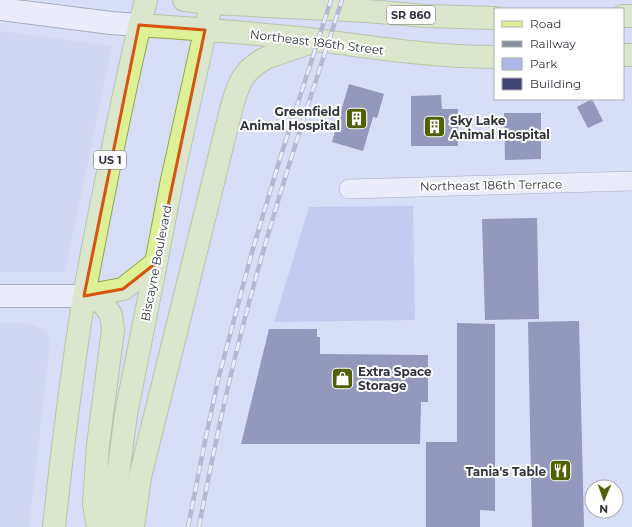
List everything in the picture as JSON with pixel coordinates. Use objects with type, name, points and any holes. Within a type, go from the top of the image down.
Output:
[{"type":"main road","name":"US 1","points":[[54,527],[59,476],[84,296],[113,145],[139,25],[146,0]]},
{"type":"main road","name":"SR 860","points":[[184,0],[319,4],[367,11],[426,16],[494,18]]},
{"type":"main road","name":"Biscayne Boulevard","points":[[111,527],[126,414],[172,180],[211,1]]},
{"type":"main road","name":"Northeast 186th Street","points":[[139,25],[318,40],[414,53],[494,57]]},
{"type":"main road","points":[[133,527],[140,477],[232,106],[242,78],[260,60],[318,40]]},
{"type":"main road","points":[[84,296],[123,289],[156,263]]},
{"type":"main road","points":[[84,296],[103,303],[111,315],[113,330],[98,445],[94,504],[98,527]]},
{"type":"street","points":[[0,9],[139,25]]},
{"type":"street","name":"Northeast 186th Terrace","points":[[349,189],[632,182]]},
{"type":"street","points":[[0,296],[84,296]]},
{"type":"highlighted area","points":[[139,25],[205,30],[156,263],[123,289],[84,296]]},
{"type":"shaded area","points":[[0,31],[112,46],[65,272],[0,272]]},
{"type":"shaded area","points":[[0,323],[25,323],[34,325],[46,331],[50,343],[29,527],[0,527]]},
{"type":"green space","points":[[413,206],[415,320],[274,322],[309,207]]},
{"type":"building","name":"Greenfield Animal Hospital","points":[[349,84],[384,94],[377,118],[373,117],[363,151],[332,142]]},
{"type":"building","name":"Sky Lake Animal Hospital","points":[[441,95],[442,109],[458,109],[458,146],[411,146],[411,96]]},
{"type":"building","points":[[592,100],[603,121],[588,128],[577,107]]},
{"type":"building","points":[[504,113],[541,113],[541,159],[505,160]]},
{"type":"building","points":[[537,218],[539,319],[485,320],[482,219]]},
{"type":"building","points":[[579,321],[584,527],[532,527],[528,322]]},
{"type":"building","points":[[457,323],[495,324],[495,511],[480,510],[480,527],[426,527],[426,442],[457,442]]},
{"type":"building","name":"Extra Space Storage","points":[[269,329],[317,329],[317,337],[320,337],[320,354],[428,355],[428,402],[421,402],[420,444],[241,444]]},
{"type":"railway","points":[[188,527],[218,380],[252,252],[278,165],[331,0]]},
{"type":"railway","points":[[199,527],[238,344],[291,158],[342,0]]},
{"type":"place","name":"Greenfield Animal Hospital","points":[[356,118]]},
{"type":"place","name":"Sky Lake Animal Hospital","points":[[434,127]]},
{"type":"place","name":"Extra Space Storage","points":[[343,378]]},
{"type":"place","name":"Tania's Table","points":[[561,471]]}]
